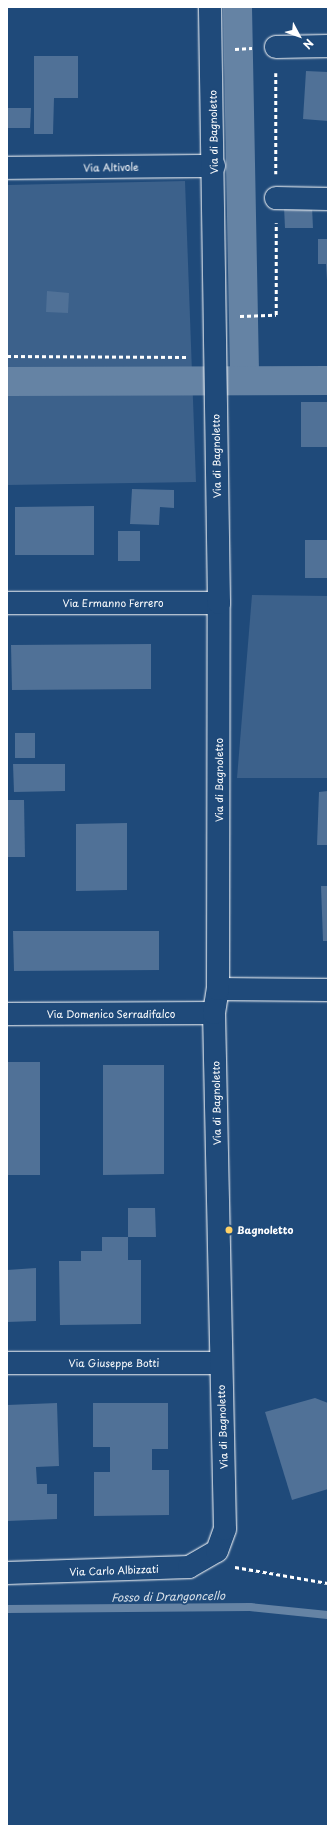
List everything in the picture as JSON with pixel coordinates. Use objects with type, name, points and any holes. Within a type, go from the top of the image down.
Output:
[{"type":"street","name":"Via di Bagnoletto","points":[[210,7],[214,166],[213,340],[219,603],[218,988],[214,1013],[220,1363],[225,1530],[217,1551]]},
{"type":"street","points":[[276,47],[328,46]]},
{"type":"street","name":"Via Altivole","points":[[7,168],[214,166]]},
{"type":"street","points":[[276,198],[328,199]]},
{"type":"street","name":"Via Ermanno Ferrero","points":[[7,603],[219,603]]},
{"type":"street","points":[[218,988],[328,990]]},
{"type":"street","name":"Via Domenico Serradifalco","points":[[7,1014],[214,1013]]},
{"type":"street","name":"Via Giuseppe Botti","points":[[7,1363],[220,1363]]},
{"type":"street","name":"Via Carlo Albizzati","points":[[7,1573],[189,1567],[217,1551]]},
{"type":"path","points":[[229,49],[276,47]]},
{"type":"path","points":[[236,316],[276,315]]},
{"type":"path","points":[[7,356],[188,357]]},
{"type":"path","points":[[217,1551],[238,1568],[328,1583]]},
{"type":"shaded area","points":[[185,181],[196,482],[7,485],[7,185]]},
{"type":"shaded area","points":[[252,595],[328,596],[328,778],[237,778]]},
{"type":"building","points":[[34,56],[78,56],[78,98],[54,98],[53,134],[34,134]]},
{"type":"building","points":[[306,71],[328,72],[328,121],[303,119]]},
{"type":"building","points":[[7,108],[31,108],[30,128],[7,128]]},
{"type":"building","points":[[284,207],[312,207],[313,228],[285,228]]},
{"type":"building","points":[[318,239],[328,239],[328,296],[326,264],[318,264]]},
{"type":"building","points":[[47,291],[69,293],[68,313],[46,312]]},
{"type":"building","points":[[301,402],[328,402],[328,447],[301,447]]},
{"type":"building","points":[[132,489],[174,490],[174,508],[160,507],[159,525],[130,524]]},
{"type":"building","points":[[94,506],[94,555],[15,555],[15,507]]},
{"type":"building","points":[[118,531],[140,531],[140,561],[118,561]]},
{"type":"building","points":[[305,540],[328,540],[328,578],[305,578]]},
{"type":"building","points":[[151,644],[151,689],[12,690],[11,645]]},
{"type":"building","points":[[15,733],[35,733],[35,758],[15,758]]},
{"type":"building","points":[[13,764],[65,764],[65,791],[14,792]]},
{"type":"building","points":[[328,791],[328,845],[317,845],[319,792]]},
{"type":"building","points":[[7,800],[24,800],[25,857],[7,857]]},
{"type":"building","points":[[127,823],[127,890],[76,891],[76,824]]},
{"type":"building","points":[[321,886],[328,886],[328,941],[323,941]]},
{"type":"building","points":[[13,931],[159,931],[159,970],[14,971]]},
{"type":"building","points":[[7,1062],[40,1062],[40,1175],[7,1175]]},
{"type":"building","points":[[103,1065],[164,1065],[164,1174],[103,1175]]},
{"type":"building","points":[[128,1208],[155,1208],[156,1237],[128,1237]]},
{"type":"building","points":[[102,1237],[128,1237],[128,1260],[141,1260],[141,1324],[60,1325],[59,1261],[81,1261],[81,1251],[102,1251]]},
{"type":"building","points":[[36,1268],[36,1321],[7,1322],[7,1270]]},
{"type":"building","points":[[315,1398],[328,1403],[328,1489],[292,1500],[265,1412]]},
{"type":"building","points":[[57,1403],[59,1466],[36,1467],[37,1484],[47,1484],[47,1494],[57,1494],[57,1519],[7,1521],[7,1405]]},
{"type":"building","points":[[93,1403],[168,1403],[168,1449],[152,1449],[152,1470],[169,1470],[169,1515],[94,1516],[94,1472],[110,1472],[110,1447],[93,1447]]},
{"type":"waterway","points":[[237,7],[244,380]]},
{"type":"waterway","points":[[7,381],[328,380]]},
{"type":"waterway","name":"Fosso di Drangoncello","points":[[7,1609],[250,1607],[328,1615]]},
{"type":"place","name":"Bagnoletto","points":[[229,1230]]}]
